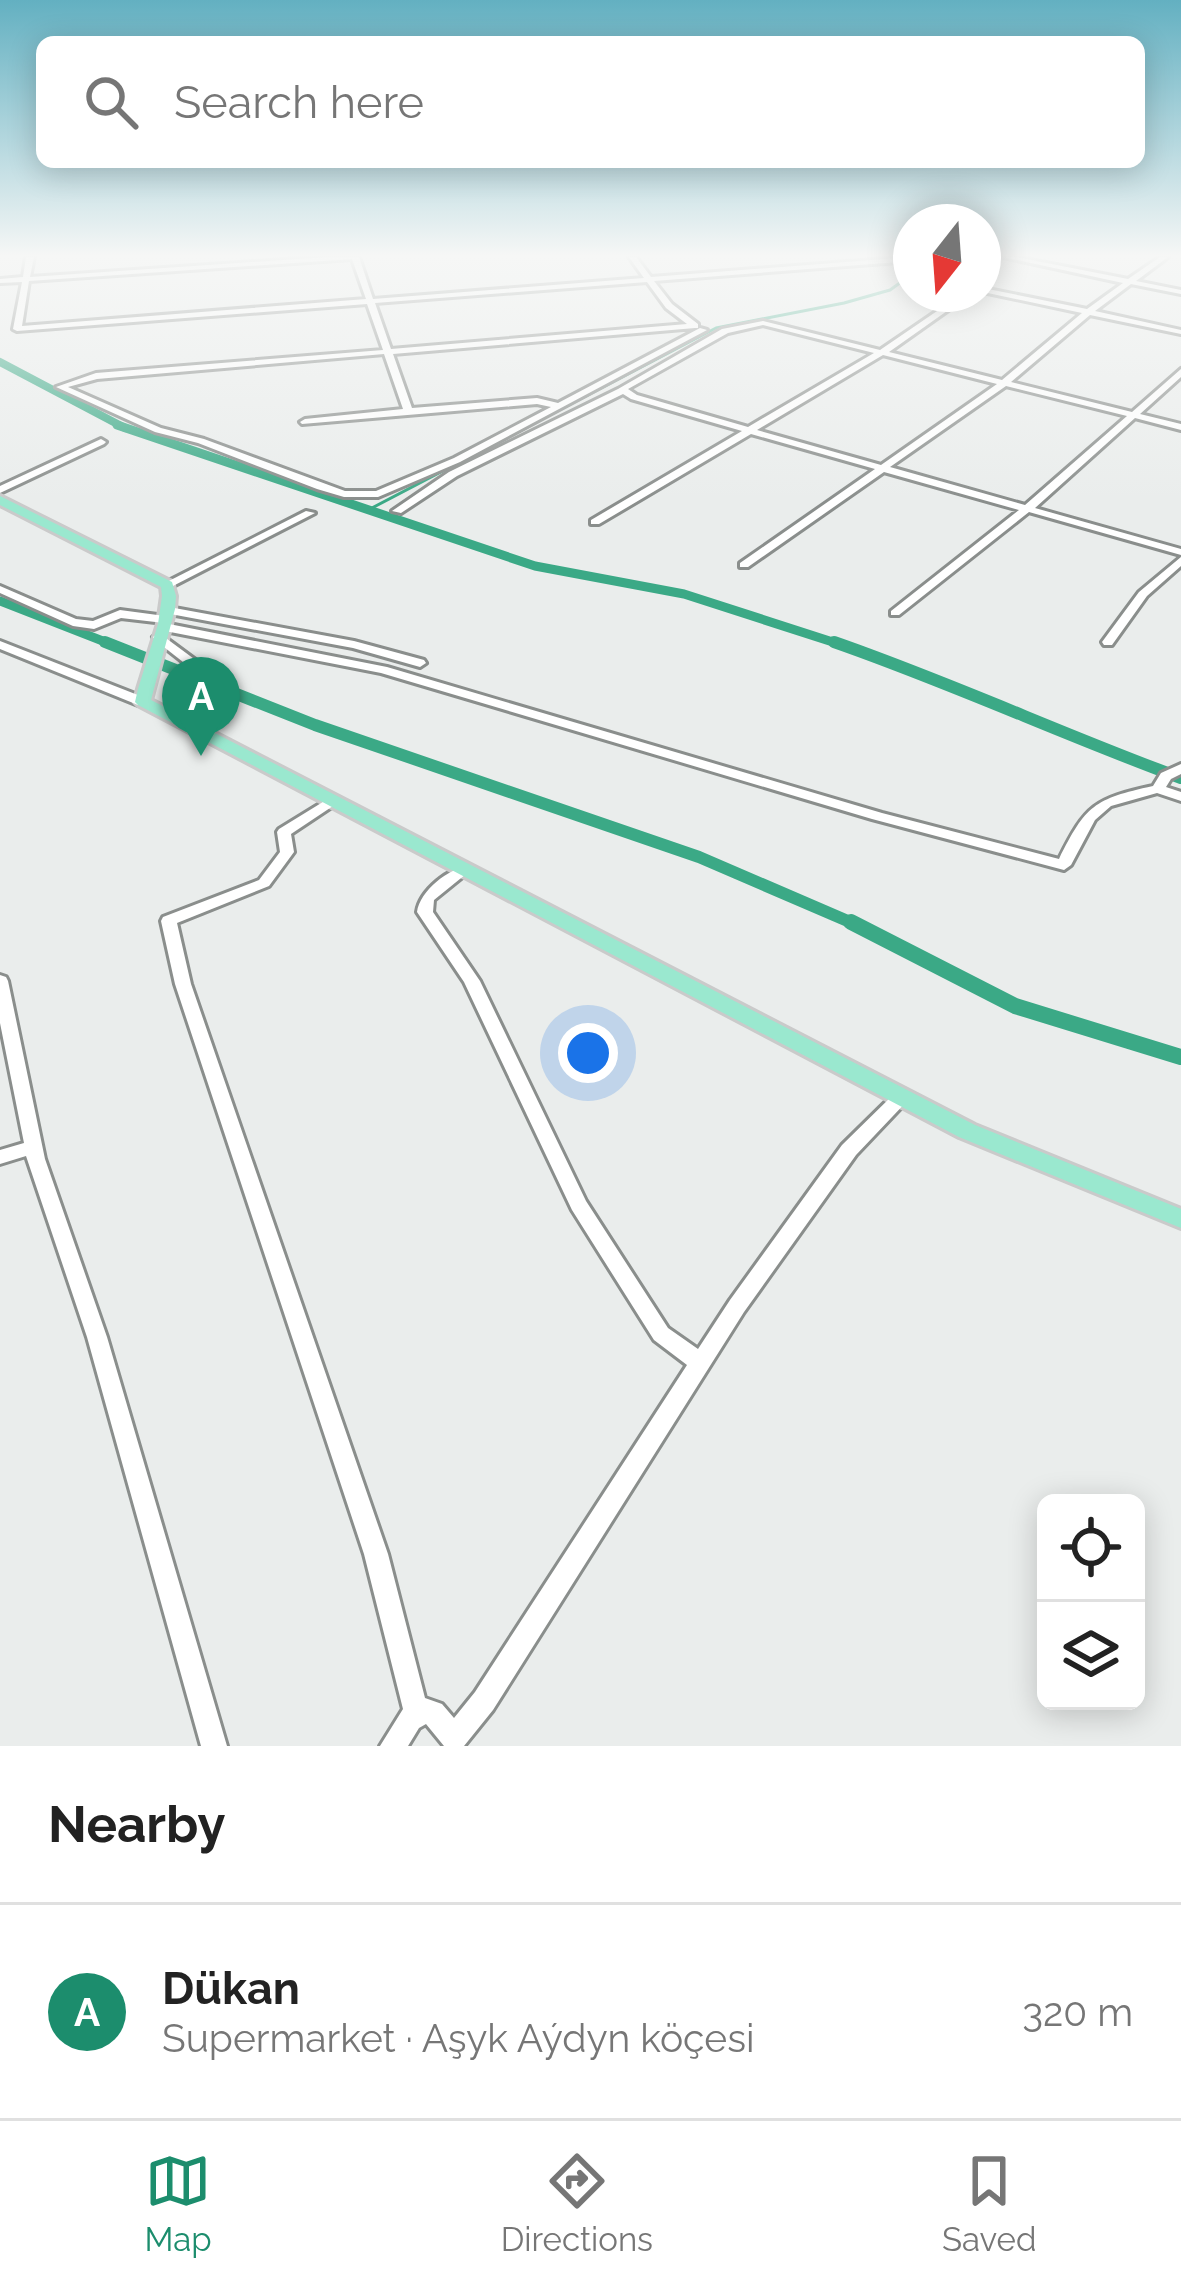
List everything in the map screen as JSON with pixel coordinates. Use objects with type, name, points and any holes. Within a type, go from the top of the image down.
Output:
[{"type":"main road","points":[[3,504],[167,585],[172,599],[145,676],[143,702],[967,1131],[1181,1219]]},
{"type":"street","points":[[385,338],[408,411]]},
{"type":"street","points":[[572,338],[96,376],[60,387],[158,430],[355,495],[399,487],[684,338]]},
{"type":"street","points":[[397,511],[453,474],[622,390],[710,338]]},
{"type":"street","points":[[824,338],[1181,427]]},
{"type":"street","points":[[595,522],[902,338]]},
{"type":"street","points":[[744,565],[1004,383],[1057,338]]},
{"type":"street","points":[[896,613],[1053,488],[1181,372]]},
{"type":"street","points":[[622,390],[1181,556],[1143,594],[1108,642]]},
{"type":"street","points":[[304,422],[537,401],[559,406]]},
{"type":"street","points":[[0,490],[101,442]]},
{"type":"street","points":[[167,585],[310,514]]},
{"type":"street","points":[[0,589],[73,622],[94,625],[120,614],[162,628],[382,670],[877,816],[1064,865],[1094,808],[1170,776],[1181,797]]},
{"type":"street","points":[[162,628],[201,670]]},
{"type":"street","points":[[162,628],[354,645],[420,664]]},
{"type":"street","points":[[0,645],[143,702]]},
{"type":"street","points":[[331,801],[284,832],[287,852],[264,884],[169,920],[183,984],[376,1554],[417,1715]]},
{"type":"street","points":[[464,870],[427,898],[425,912],[472,981],[579,1205],[661,1334],[699,1362]]},
{"type":"street","points":[[0,982],[34,1147],[108,1374],[214,1746]]},
{"type":"street","points":[[393,1746],[417,1715],[433,1713],[454,1738],[484,1701],[699,1362],[849,1150],[902,1097]]},
{"type":"street","points":[[0,1157],[34,1147]]},
{"type":"waterway","points":[[368,510],[696,338]]},
{"type":"waterway","points":[[0,362],[123,427]]},
{"type":"waterway","points":[[117,425],[123,427]]},
{"type":"waterway","points":[[123,427],[535,566],[684,594],[842,645]]},
{"type":"waterway","points":[[0,601],[113,645]]},
{"type":"waterway","points":[[105,642],[315,725],[699,857],[856,925]]},
{"type":"waterway","points":[[834,642],[1181,778]]},
{"type":"waterway","points":[[851,922],[856,925]]},
{"type":"waterway","points":[[856,925],[1015,1006],[1181,1057]]},
{"type":"place","name":"Dükan","points":[[201,756]]}]
